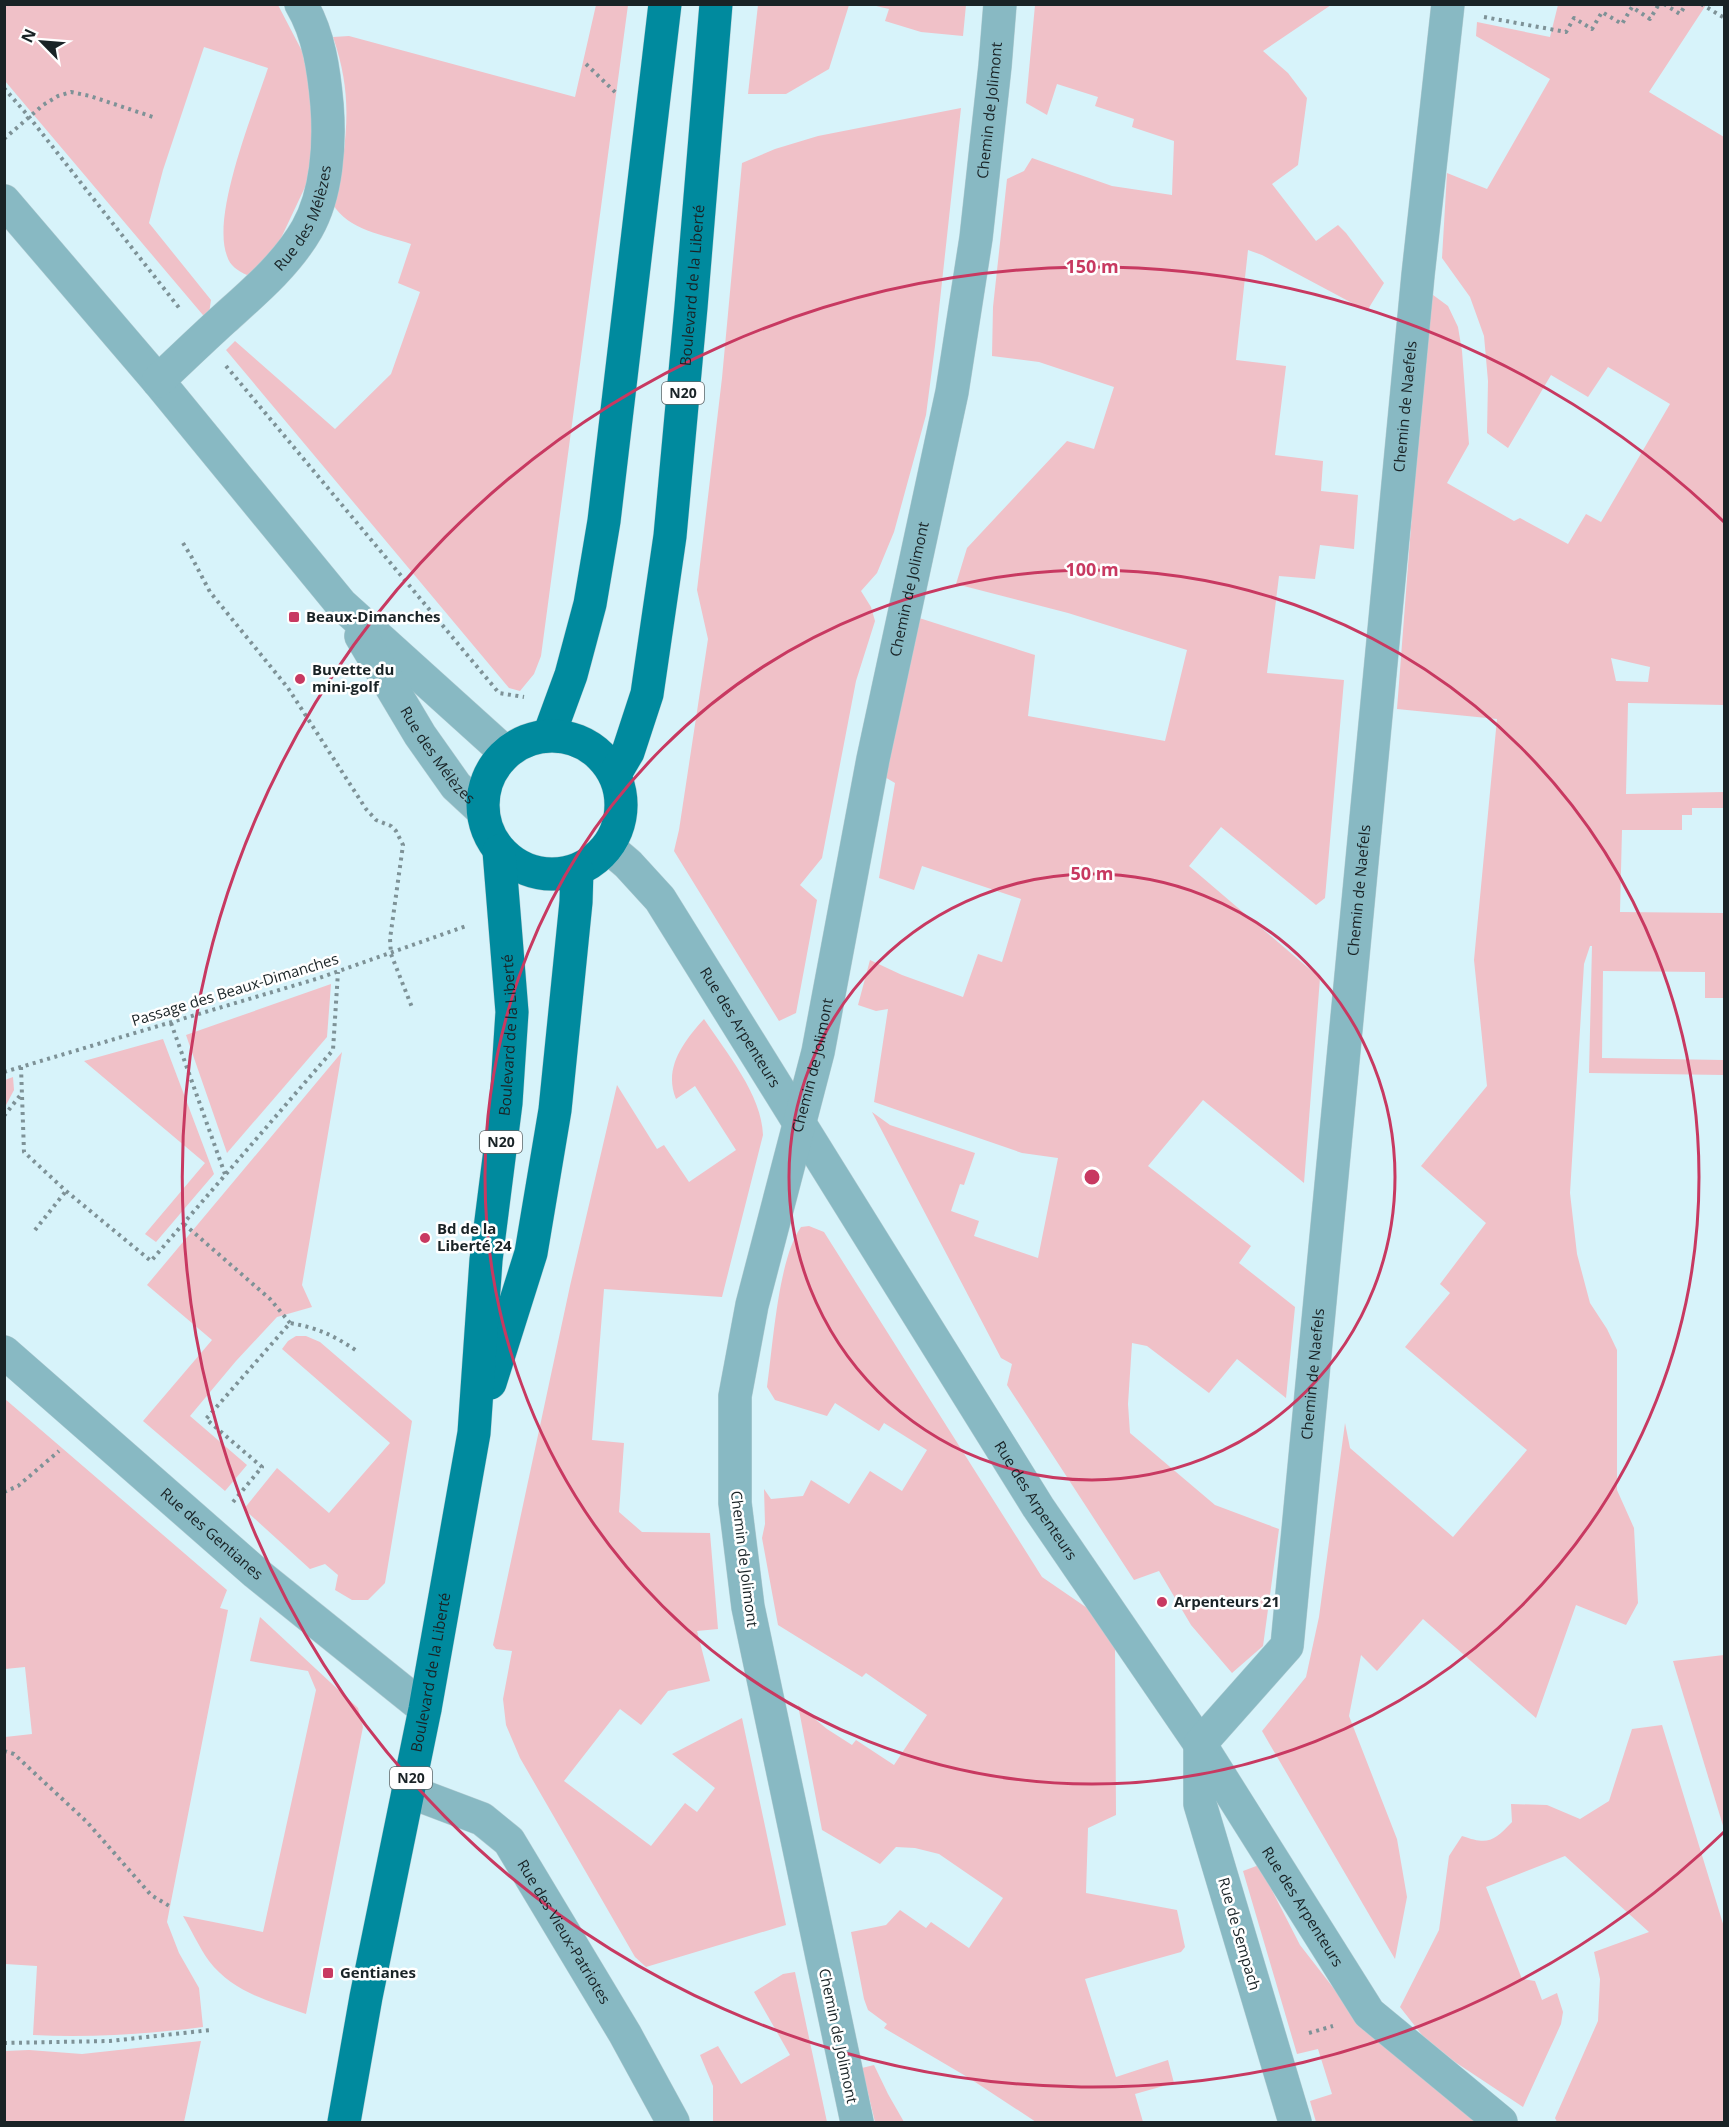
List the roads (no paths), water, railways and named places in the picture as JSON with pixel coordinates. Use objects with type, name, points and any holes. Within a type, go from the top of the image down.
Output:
[{"type":"main road","points":[[549,735],[571,675],[590,604],[604,521],[665,4]]},
{"type":"main road","name":"Boulevard de la Liberté","points":[[615,774],[628,752],[647,694],[670,536],[716,4]]},
{"type":"main road","name":"N20","points":[[549,735],[569,737],[588,745],[604,757],[615,774],[621,792],[622,811],[617,830],[608,846],[595,861],[577,870],[556,875],[535,873],[515,864],[499,850],[488,832],[483,811],[484,789],[492,769],[506,753],[526,740],[549,735]]},
{"type":"main road","name":"Boulevard de la Liberté","points":[[344,2122],[366,1997],[425,1709],[474,1433],[486,1260],[506,1103],[512,1012],[499,850]]},
{"type":"main road","name":"Boulevard de la Liberté","points":[[474,1433],[531,1253],[555,1110],[576,902],[577,870]]},
{"type":"street","name":"Rue des Mélèzes","points":[[158,381],[249,297],[291,254],[308,227],[321,192],[328,117],[318,44],[301,4]]},
{"type":"street","name":"Chemin de Jolimont","points":[[857,2122],[748,1607],[735,1503],[735,1396],[752,1305],[818,1052],[873,759],[952,392],[976,238],[1000,4]]},
{"type":"street","name":"Chemin de Naefels","points":[[1200,1744],[1287,1646],[1418,275],[1448,4]]},
{"type":"street","name":"Rue des Mélèzes","points":[[4,201],[158,381],[341,603],[506,753]]},
{"type":"street","name":"Rue des Mélèzes","points":[[341,603],[420,735],[456,786],[483,811]]},
{"type":"street","name":"Rue des Arpenteurs","points":[[608,846],[660,899],[1038,1508],[1200,1744],[1369,2013],[1501,2122]]},
{"type":"street","name":"Rue des Gentianes","points":[[4,1352],[256,1573],[425,1709]]},
{"type":"street","name":"Rue de Sempach","points":[[1200,1744],[1200,1804],[1295,2122]]},
{"type":"street","name":"Rue des Vieux-Patriotes","points":[[408,1791],[482,1819],[509,1841],[625,2034],[673,2122]]},
{"type":"place","name":"Beaux-Dimanches","points":[[294,617]]},
{"type":"place","name":"Buvette du mini-golf","points":[[300,679]]},
{"type":"place","name":"Bd de la Liberté 24","points":[[425,1238]]},
{"type":"place","name":"Arpenteurs 21","points":[[1162,1602]]},
{"type":"place","name":"Gentianes","points":[[328,1973]]}]
